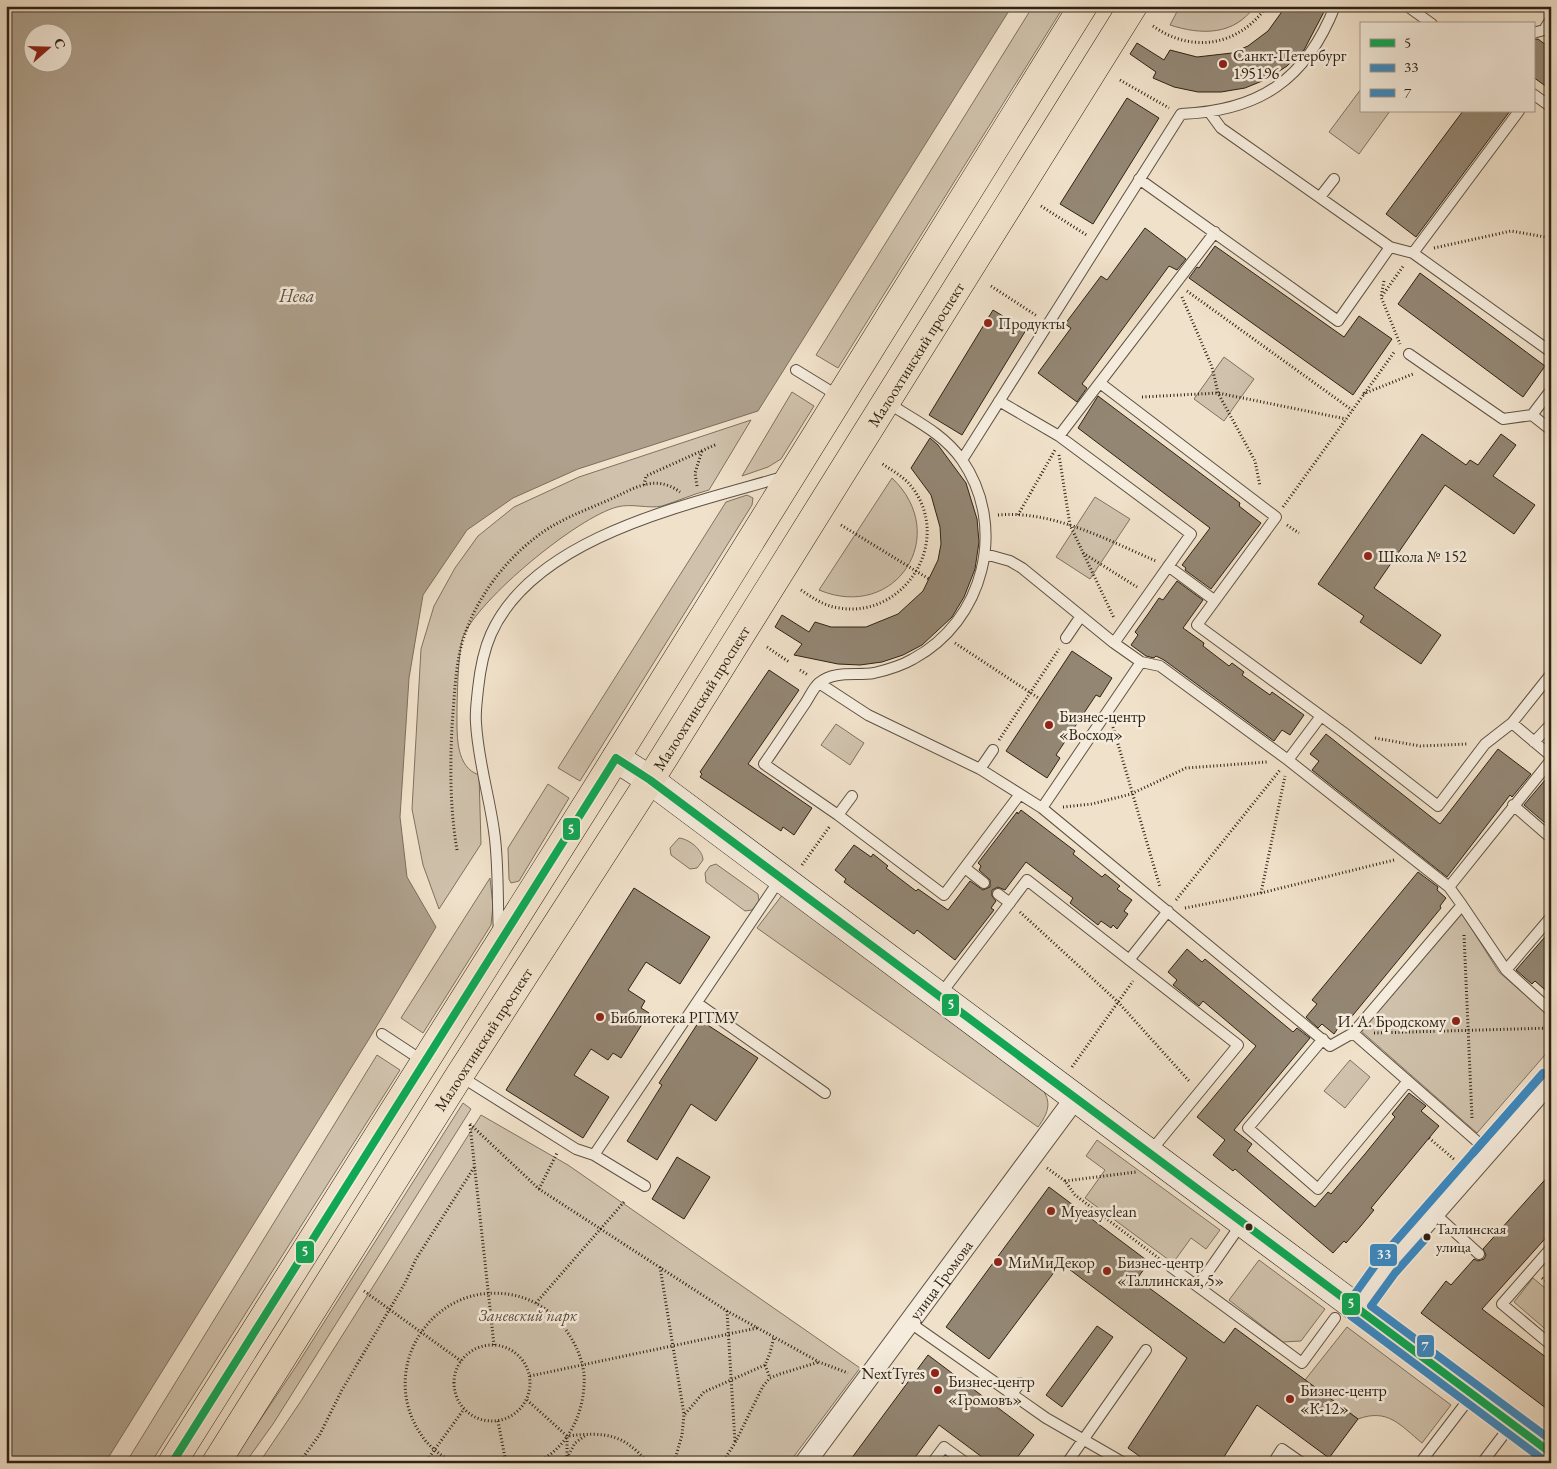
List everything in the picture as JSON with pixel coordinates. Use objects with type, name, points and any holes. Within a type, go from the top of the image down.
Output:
[{"type":"main road","points":[[172,1463],[616,758],[1084,6]]},
{"type":"main road","name":"Малоохтинский проспект","points":[[216,1463],[459,1076],[650,780],[1133,6]]},
{"type":"street","points":[[616,758],[650,780],[1076,1097],[1144,1162],[1243,1223],[1346,1313],[1472,1394],[1551,1453]]},
{"type":"street","points":[[1346,1313],[1434,1213],[1481,1145],[1551,1080]]},
{"type":"street","name":"улица Громова","points":[[805,1463],[1076,1097]]},
{"type":"lane","points":[[962,460],[1181,114],[1210,113],[1245,104],[1277,87],[1304,63],[1324,34],[1335,6]]},
{"type":"lane","points":[[1407,6],[1429,22]]},
{"type":"lane","points":[[1534,33],[1544,30],[1551,20]]},
{"type":"lane","points":[[1534,95],[1551,107]]},
{"type":"lane","points":[[1413,252],[1518,112]]},
{"type":"lane","points":[[1210,113],[1221,128],[1390,247],[1413,252],[1551,352]]},
{"type":"lane","points":[[1139,179],[1338,321],[1390,247]]},
{"type":"lane","points":[[1320,197],[1334,179]]},
{"type":"lane","points":[[1059,436],[1215,232]]},
{"type":"lane","points":[[1409,354],[1503,419],[1532,415],[1551,390]]},
{"type":"lane","points":[[796,370],[840,397]]},
{"type":"lane","points":[[1100,382],[1276,517],[1197,624],[1343,732],[1438,806],[1486,744],[1512,723],[1551,674]]},
{"type":"lane","points":[[999,400],[1059,436],[1191,534],[1114,643]]},
{"type":"lane","points":[[886,402],[939,435],[962,460],[973,480],[984,516],[985,554],[982,571],[970,604],[944,637],[929,649],[894,668],[856,675],[836,674],[819,683],[764,764],[838,815],[944,895],[1020,794]]},
{"type":"lane","points":[[1532,415],[1551,430]]},
{"type":"lane","points":[[499,942],[494,832],[483,781],[475,721],[481,664],[491,633],[512,601],[533,579],[561,557],[624,527],[673,508],[794,473]]},
{"type":"lane","points":[[985,554],[1010,561],[1022,568],[1114,643],[1141,662],[1160,666],[1288,760],[1409,854],[1449,887],[1506,970],[1551,1011]]},
{"type":"lane","points":[[1168,566],[1214,600]]},
{"type":"lane","points":[[1066,638],[1081,616]]},
{"type":"lane","points":[[1042,808],[1141,662]]},
{"type":"lane","points":[[819,683],[868,715],[980,769],[1042,808],[1324,1039],[1330,1046],[1353,1033],[1462,906]]},
{"type":"lane","points":[[1288,760],[1321,716]]},
{"type":"lane","points":[[1449,887],[1551,758],[1512,723]]},
{"type":"lane","points":[[1534,742],[1551,724]]},
{"type":"lane","points":[[980,769],[993,750]]},
{"type":"lane","points":[[838,815],[852,796]]},
{"type":"lane","points":[[1513,806],[1551,838]]},
{"type":"lane","points":[[965,868],[984,883]]},
{"type":"lane","points":[[939,996],[1027,880],[1238,1045],[1144,1162]]},
{"type":"lane","points":[[594,1155],[697,1003],[785,881]]},
{"type":"lane","points":[[998,894],[1010,903]]},
{"type":"lane","points":[[1129,960],[1168,911]]},
{"type":"lane","points":[[1506,970],[1551,918]]},
{"type":"lane","points":[[697,1003],[825,1093]]},
{"type":"lane","points":[[1353,1033],[1481,1145]]},
{"type":"lane","points":[[382,1034],[424,1062]]},
{"type":"lane","points":[[1324,1039],[1248,1128],[1318,1189],[1408,1081]]},
{"type":"lane","points":[[459,1076],[576,1149],[594,1155],[645,1186]]},
{"type":"lane","points":[[1434,1213],[1479,1254]]},
{"type":"lane","points":[[1198,1286],[1243,1223]]},
{"type":"lane","points":[[1551,1248],[1502,1304],[1551,1345]]},
{"type":"lane","points":[[1171,1267],[1302,1363],[1346,1313]]},
{"type":"lane","points":[[1509,1279],[1517,1286]]},
{"type":"lane","points":[[909,1322],[1046,1418],[1124,1463]]},
{"type":"lane","points":[[1067,1463],[1146,1350]]},
{"type":"lane","points":[[1012,1394],[1020,1383]]},
{"type":"lane","points":[[1420,1463],[1472,1394]]},
{"type":"lane","points":[[1482,1463],[1512,1424]]},
{"type":"lane","points":[[932,1463],[944,1447],[966,1463]]},
{"type":"lane","points":[[1273,1463],[1282,1449],[1302,1463]]},
{"type":"path","points":[[1153,26],[1176,39],[1189,43],[1215,42],[1240,33],[1256,20],[1267,6]]},
{"type":"path","points":[[1271,6],[1283,12]]},
{"type":"path","points":[[1120,80],[1147,97],[1181,114]]},
{"type":"path","points":[[1041,206],[1099,243]]},
{"type":"path","points":[[1382,297],[1413,252],[1511,231],[1551,238]]},
{"type":"path","points":[[1276,517],[1400,344],[1382,297],[1390,247]]},
{"type":"path","points":[[1176,283],[1212,368],[1218,392],[1255,461],[1265,509]]},
{"type":"path","points":[[1176,283],[1352,410]]},
{"type":"path","points":[[991,286],[1048,323]]},
{"type":"path","points":[[1363,394],[1404,378],[1426,366]]},
{"type":"path","points":[[1120,398],[1218,392],[1346,418]]},
{"type":"path","points":[[644,485],[646,476],[716,444]]},
{"type":"path","points":[[1018,515],[1058,446],[1070,525],[1121,632]]},
{"type":"path","points":[[457,850],[451,791],[454,689],[460,650],[472,619],[488,589],[505,567],[543,532],[574,515],[644,485],[658,481],[668,484],[695,502],[698,490],[695,473],[702,451]]},
{"type":"path","points":[[801,590],[824,605],[837,608],[864,609],[889,600],[900,592],[917,572],[926,547],[926,522],[923,509],[911,486],[902,477],[880,463]]},
{"type":"path","points":[[984,516],[1018,515],[1070,525],[1168,566]]},
{"type":"path","points":[[841,525],[929,579]]},
{"type":"path","points":[[1083,553],[1148,594]]},
{"type":"path","points":[[944,637],[1040,699]]},
{"type":"path","points":[[993,750],[1066,638]]},
{"type":"path","points":[[767,647],[789,662]]},
{"type":"path","points":[[1108,710],[1131,794],[1168,911]]},
{"type":"path","points":[[1343,732],[1420,746],[1486,744]]},
{"type":"path","points":[[1042,808],[1092,804],[1131,794],[1186,768],[1288,760]]},
{"type":"path","points":[[1261,893],[1288,760]]},
{"type":"path","points":[[1168,911],[1288,760]]},
{"type":"path","points":[[785,881],[838,815]]},
{"type":"path","points":[[1168,911],[1261,893],[1391,861],[1409,854]]},
{"type":"path","points":[[1010,903],[1118,1002],[1199,1093]]},
{"type":"path","points":[[1462,906],[1470,1032],[1481,1145]]},
{"type":"path","points":[[1070,1070],[1141,969]]},
{"type":"path","points":[[1353,1033],[1470,1032],[1551,1028]]},
{"type":"path","points":[[494,1345],[470,1124],[539,1189],[727,1311],[819,1362],[840,1370]]},
{"type":"path","points":[[1429,1138],[1455,1160]]},
{"type":"path","points":[[539,1189],[563,1141]]},
{"type":"path","points":[[1065,1181],[1144,1162]]},
{"type":"path","points":[[298,1463],[320,1434],[342,1390],[390,1310],[416,1259],[475,1166]]},
{"type":"path","points":[[1047,1168],[1065,1181],[1075,1195],[1171,1267]]},
{"type":"path","points":[[536,1303],[624,1202]]},
{"type":"path","points":[[660,1267],[684,1414],[682,1435],[674,1463]]},
{"type":"path","points":[[364,1291],[461,1361]]},
{"type":"path","points":[[453,1463],[434,1450],[422,1436],[413,1420],[407,1403],[406,1366],[412,1348],[429,1321],[450,1305],[462,1299],[488,1293],[520,1297],[536,1303],[557,1319],[574,1340],[583,1366],[585,1384],[577,1420],[568,1436],[556,1450],[536,1463]]},
{"type":"path","points":[[727,1311],[735,1443]]},
{"type":"path","points":[[530,1376],[757,1328]]},
{"type":"path","points":[[684,1414],[704,1392],[765,1365],[774,1337]]},
{"type":"path","points":[[494,1345],[506,1347],[518,1354],[526,1364],[530,1376],[527,1400],[520,1410],[510,1417],[498,1421],[480,1419],[464,1409],[457,1396],[454,1380],[461,1361],[476,1349],[494,1345]]},
{"type":"path","points":[[722,1463],[735,1443],[763,1386],[770,1378],[819,1362]]},
{"type":"path","points":[[765,1365],[770,1378]]},
{"type":"path","points":[[527,1400],[568,1436],[606,1434],[622,1439],[633,1446],[648,1463]]},
{"type":"path","points":[[425,1463],[464,1409]]},
{"type":"path","points":[[498,1421],[506,1463]]},
{"type":"path","points":[[567,1458],[575,1443],[588,1434]]},
{"type":"path","points":[[567,1463],[568,1436]]},
{"type":"green space","points":[[1033,6],[1064,6],[838,368],[816,355]]},
{"type":"green space","points":[[1180,6],[1255,6],[1247,16],[1227,28],[1205,31],[1170,25]]},
{"type":"green space","points":[[1360,90],[1360,112],[1389,112],[1359,154],[1329,132]]},
{"type":"green space","points":[[1224,357],[1254,379],[1224,421],[1194,399]]},
{"type":"green space","points":[[792,392],[814,406],[781,459],[768,467],[742,476]]},
{"type":"green space","points":[[751,420],[709,490],[662,506],[623,506],[600,514],[579,526],[531,562],[488,602],[472,621],[463,637],[460,654],[457,733],[462,758],[471,771],[479,775],[481,844],[439,909],[423,865],[412,809],[421,649],[434,606],[455,568],[478,536],[514,507],[579,477]]},
{"type":"green space","points":[[892,478],[909,500],[917,524],[916,547],[907,567],[892,584],[871,594],[847,597],[819,590]]},
{"type":"green space","points":[[747,495],[753,498],[752,505],[580,781],[558,768],[726,502]]},
{"type":"green space","points":[[1095,497],[1130,519],[1090,579],[1056,557]]},
{"type":"green space","points":[[836,724],[864,743],[850,765],[821,745]]},
{"type":"green space","points":[[548,784],[569,798],[519,881],[511,883],[509,879],[508,848]]},
{"type":"green space","points":[[679,838],[691,843],[701,852],[703,860],[697,868],[690,869],[671,855],[670,848]]},
{"type":"green space","points":[[716,864],[758,894],[759,901],[752,910],[745,911],[706,882],[705,873],[710,866]]},
{"type":"green space","points":[[490,878],[493,906],[491,925],[423,1033],[401,1018]]},
{"type":"green space","points":[[783,894],[1041,1087],[1047,1097],[1048,1107],[1045,1117],[1038,1127],[757,928]]},
{"type":"green space","points":[[1461,912],[1499,972],[1551,1018],[1551,1048],[1477,1133],[1361,1031]]},
{"type":"green space","points":[[377,1055],[400,1070],[152,1461],[126,1463]]},
{"type":"green space","points":[[1350,1060],[1370,1077],[1345,1108],[1324,1091]]},
{"type":"green space","points":[[463,1103],[471,1109],[273,1424],[245,1463],[231,1463],[297,1365]]},
{"type":"green space","name":"Заневский парк","points":[[481,1115],[568,1165],[860,1368],[789,1463],[259,1463],[301,1401]]},
{"type":"green space","points":[[1097,1140],[1220,1230],[1206,1249],[1191,1238],[1173,1263],[1085,1198],[1105,1170],[1086,1156]]},
{"type":"green space","points":[[1259,1260],[1325,1309],[1301,1341],[1283,1342],[1229,1300]]},
{"type":"green space","points":[[1533,1278],[1551,1293],[1551,1334],[1514,1302]]},
{"type":"green space","points":[[1347,1327],[1451,1405],[1422,1443],[1400,1425],[1386,1417],[1368,1416],[1358,1419],[1305,1380]]},
{"type":"water","name":"Нева","points":[[6,6],[1012,6],[758,411],[578,469],[513,498],[467,530],[423,595],[409,678],[400,817],[407,877],[436,927],[369,1039],[105,1463],[6,1463]]},
{"type":"building","points":[[1286,6],[1327,6],[1304,50],[1287,66],[1267,79],[1245,88],[1221,92],[1198,92],[1174,87],[1153,78],[1156,72],[1130,54],[1137,43],[1164,60],[1170,50],[1197,57],[1232,53],[1248,46],[1268,31]]},
{"type":"building","points":[[1538,39],[1551,49],[1551,90],[1534,78],[1534,40]]},
{"type":"building","points":[[1127,98],[1159,118],[1093,224],[1060,204]]},
{"type":"building","points":[[1462,112],[1509,112],[1416,237],[1386,214]]},
{"type":"building","points":[[1145,228],[1186,259],[1177,270],[1169,266],[1082,384],[1087,388],[1077,402],[1038,373],[1071,328],[1065,324],[1101,276],[1107,280]]},
{"type":"building","points":[[1215,246],[1344,337],[1359,316],[1392,339],[1353,395],[1189,278]]},
{"type":"building","points":[[1420,273],[1545,366],[1523,397],[1398,304]]},
{"type":"building","points":[[993,310],[1026,330],[962,435],[929,415]]},
{"type":"building","points":[[1098,396],[1240,503],[1239,506],[1261,523],[1211,589],[1185,570],[1186,568],[1182,565],[1210,528],[1078,428]]},
{"type":"building","points":[[1422,434],[1466,465],[1470,460],[1478,465],[1501,434],[1516,445],[1493,476],[1535,505],[1514,534],[1445,485],[1374,588],[1441,635],[1421,664],[1360,622],[1364,616],[1318,584]]},
{"type":"building","points":[[930,438],[938,445],[966,483],[977,519],[979,542],[975,569],[964,597],[952,617],[922,645],[903,655],[882,662],[860,665],[838,664],[794,655],[802,644],[775,627],[782,615],[809,632],[815,622],[831,627],[866,627],[898,614],[923,591],[938,560],[941,544],[940,527],[931,495],[911,468]]},
{"type":"building","points":[[1177,581],[1203,600],[1183,628],[1204,643],[1203,646],[1229,666],[1232,663],[1244,672],[1242,675],[1270,695],[1272,692],[1304,715],[1290,735],[1282,730],[1274,741],[1164,660],[1156,656],[1154,658],[1146,656],[1131,645],[1138,635],[1135,632],[1159,598],[1163,600]]},
{"type":"building","name":"Бизнес-центр «Восход»","points":[[1072,651],[1112,678],[1100,697],[1096,695],[1056,755],[1060,758],[1047,778],[1006,751]]},
{"type":"building","points":[[769,670],[799,690],[748,764],[812,808],[794,835],[783,827],[781,831],[700,777],[702,774],[700,772]]},
{"type":"building","points":[[1326,734],[1440,824],[1498,749],[1531,774],[1512,797],[1510,795],[1447,877],[1312,770],[1319,761],[1310,754]]},
{"type":"building","points":[[1551,773],[1551,828],[1524,805]]},
{"type":"building","points":[[1021,810],[1075,851],[1073,854],[1102,877],[1105,874],[1120,886],[1117,889],[1132,900],[1124,911],[1128,914],[1117,929],[1113,925],[1111,928],[1101,921],[1098,925],[1070,903],[1073,898],[1026,862],[1005,890],[998,887],[992,890],[992,896],[996,901],[991,908],[994,910],[955,960],[917,930],[914,934],[844,882],[846,879],[835,870],[854,845],[871,857],[873,854],[888,866],[886,868],[916,891],[918,889],[948,910],[970,881],[983,890],[990,887],[990,880],[979,870],[981,866],[978,863],[1017,812],[1018,814]]},
{"type":"building","points":[[1418,872],[1438,887],[1437,890],[1446,898],[1440,906],[1441,908],[1344,1026],[1341,1024],[1334,1034],[1322,1024],[1318,1028],[1306,1017],[1317,1004],[1312,1000]]},
{"type":"building","points":[[634,888],[710,937],[680,984],[646,962],[628,990],[645,1001],[641,1008],[649,1013],[621,1058],[613,1053],[608,1060],[591,1049],[574,1075],[609,1097],[583,1138],[506,1090]]},
{"type":"building","points":[[1551,930],[1551,995],[1535,981],[1532,984],[1516,970]]},
{"type":"building","points":[[1187,949],[1202,962],[1205,959],[1293,1032],[1297,1028],[1310,1038],[1234,1130],[1252,1144],[1247,1151],[1315,1207],[1328,1192],[1331,1194],[1365,1154],[1395,1117],[1392,1114],[1409,1093],[1426,1106],[1421,1111],[1439,1126],[1371,1208],[1374,1210],[1360,1227],[1346,1243],[1344,1241],[1333,1253],[1235,1169],[1233,1171],[1213,1155],[1225,1140],[1197,1117],[1256,1046],[1203,1001],[1199,1006],[1173,985],[1177,980],[1168,972]]},
{"type":"building","points":[[700,1020],[758,1058],[716,1121],[691,1104],[657,1160],[627,1141],[662,1085],[659,1083]]},
{"type":"building","points":[[677,1157],[710,1177],[684,1219],[652,1199]]},
{"type":"building","points":[[1551,1173],[1551,1232],[1482,1309],[1551,1361],[1551,1412],[1421,1313],[1446,1281],[1451,1285],[1474,1259],[1478,1261],[1484,1259],[1486,1255],[1483,1249]]},
{"type":"building","points":[[1049,1187],[1149,1262],[1137,1279],[1224,1343],[1235,1328],[1358,1419],[1329,1458],[1257,1405],[1220,1463],[1149,1463],[1128,1448],[1187,1358],[1061,1263],[989,1359],[946,1327]]},
{"type":"building","points":[[1097,1326],[1113,1337],[1062,1407],[1046,1395]]},
{"type":"building","name":"Бизнес-центр «Громовъ»","points":[[928,1355],[1034,1435],[1013,1463],[990,1463],[939,1425],[911,1463],[848,1463]]},
{"type":"transit line","name":"5","points":[[172,1463],[616,758],[650,780],[1551,1453]]},
{"type":"transit line","name":"33","points":[[1543,1073],[1379,1260],[1349,1302],[1347,1309],[1351,1316],[1545,1461]]},
{"type":"transit line","name":"7","points":[[1473,1153],[1544,1073]]},
{"type":"transit line","name":"7","points":[[1427,1237],[1395,1273],[1371,1306],[1551,1440]]},
{"type":"place","name":"Санкт-Петербург 195196","points":[[1223,64]]},
{"type":"place","name":"Продукты","points":[[988,323]]},
{"type":"place","name":"Школа № 152","points":[[1368,556]]},
{"type":"place","name":"Бизнес-центр «Восход»","points":[[1049,725]]},
{"type":"place","name":"Библиотека РГГМУ","points":[[600,1017]]},
{"type":"place","name":"И. А. Бродскому","points":[[1456,1021]]},
{"type":"place","name":"Myeasyclean","points":[[1051,1211]]},
{"type":"place","name":"Таллинская улица","points":[[1427,1237]]},
{"type":"place","name":"МиМиДекор","points":[[998,1262]]},
{"type":"place","name":"Бизнес-центр «Таллинская, 5»","points":[[1107,1271]]},
{"type":"place","name":"NextTyres","points":[[935,1373]]},
{"type":"place","name":"Бизнес-центр «Громовъ»","points":[[938,1390]]},
{"type":"place","name":"Бизнес-центр «К-12»","points":[[1290,1399]]}]
